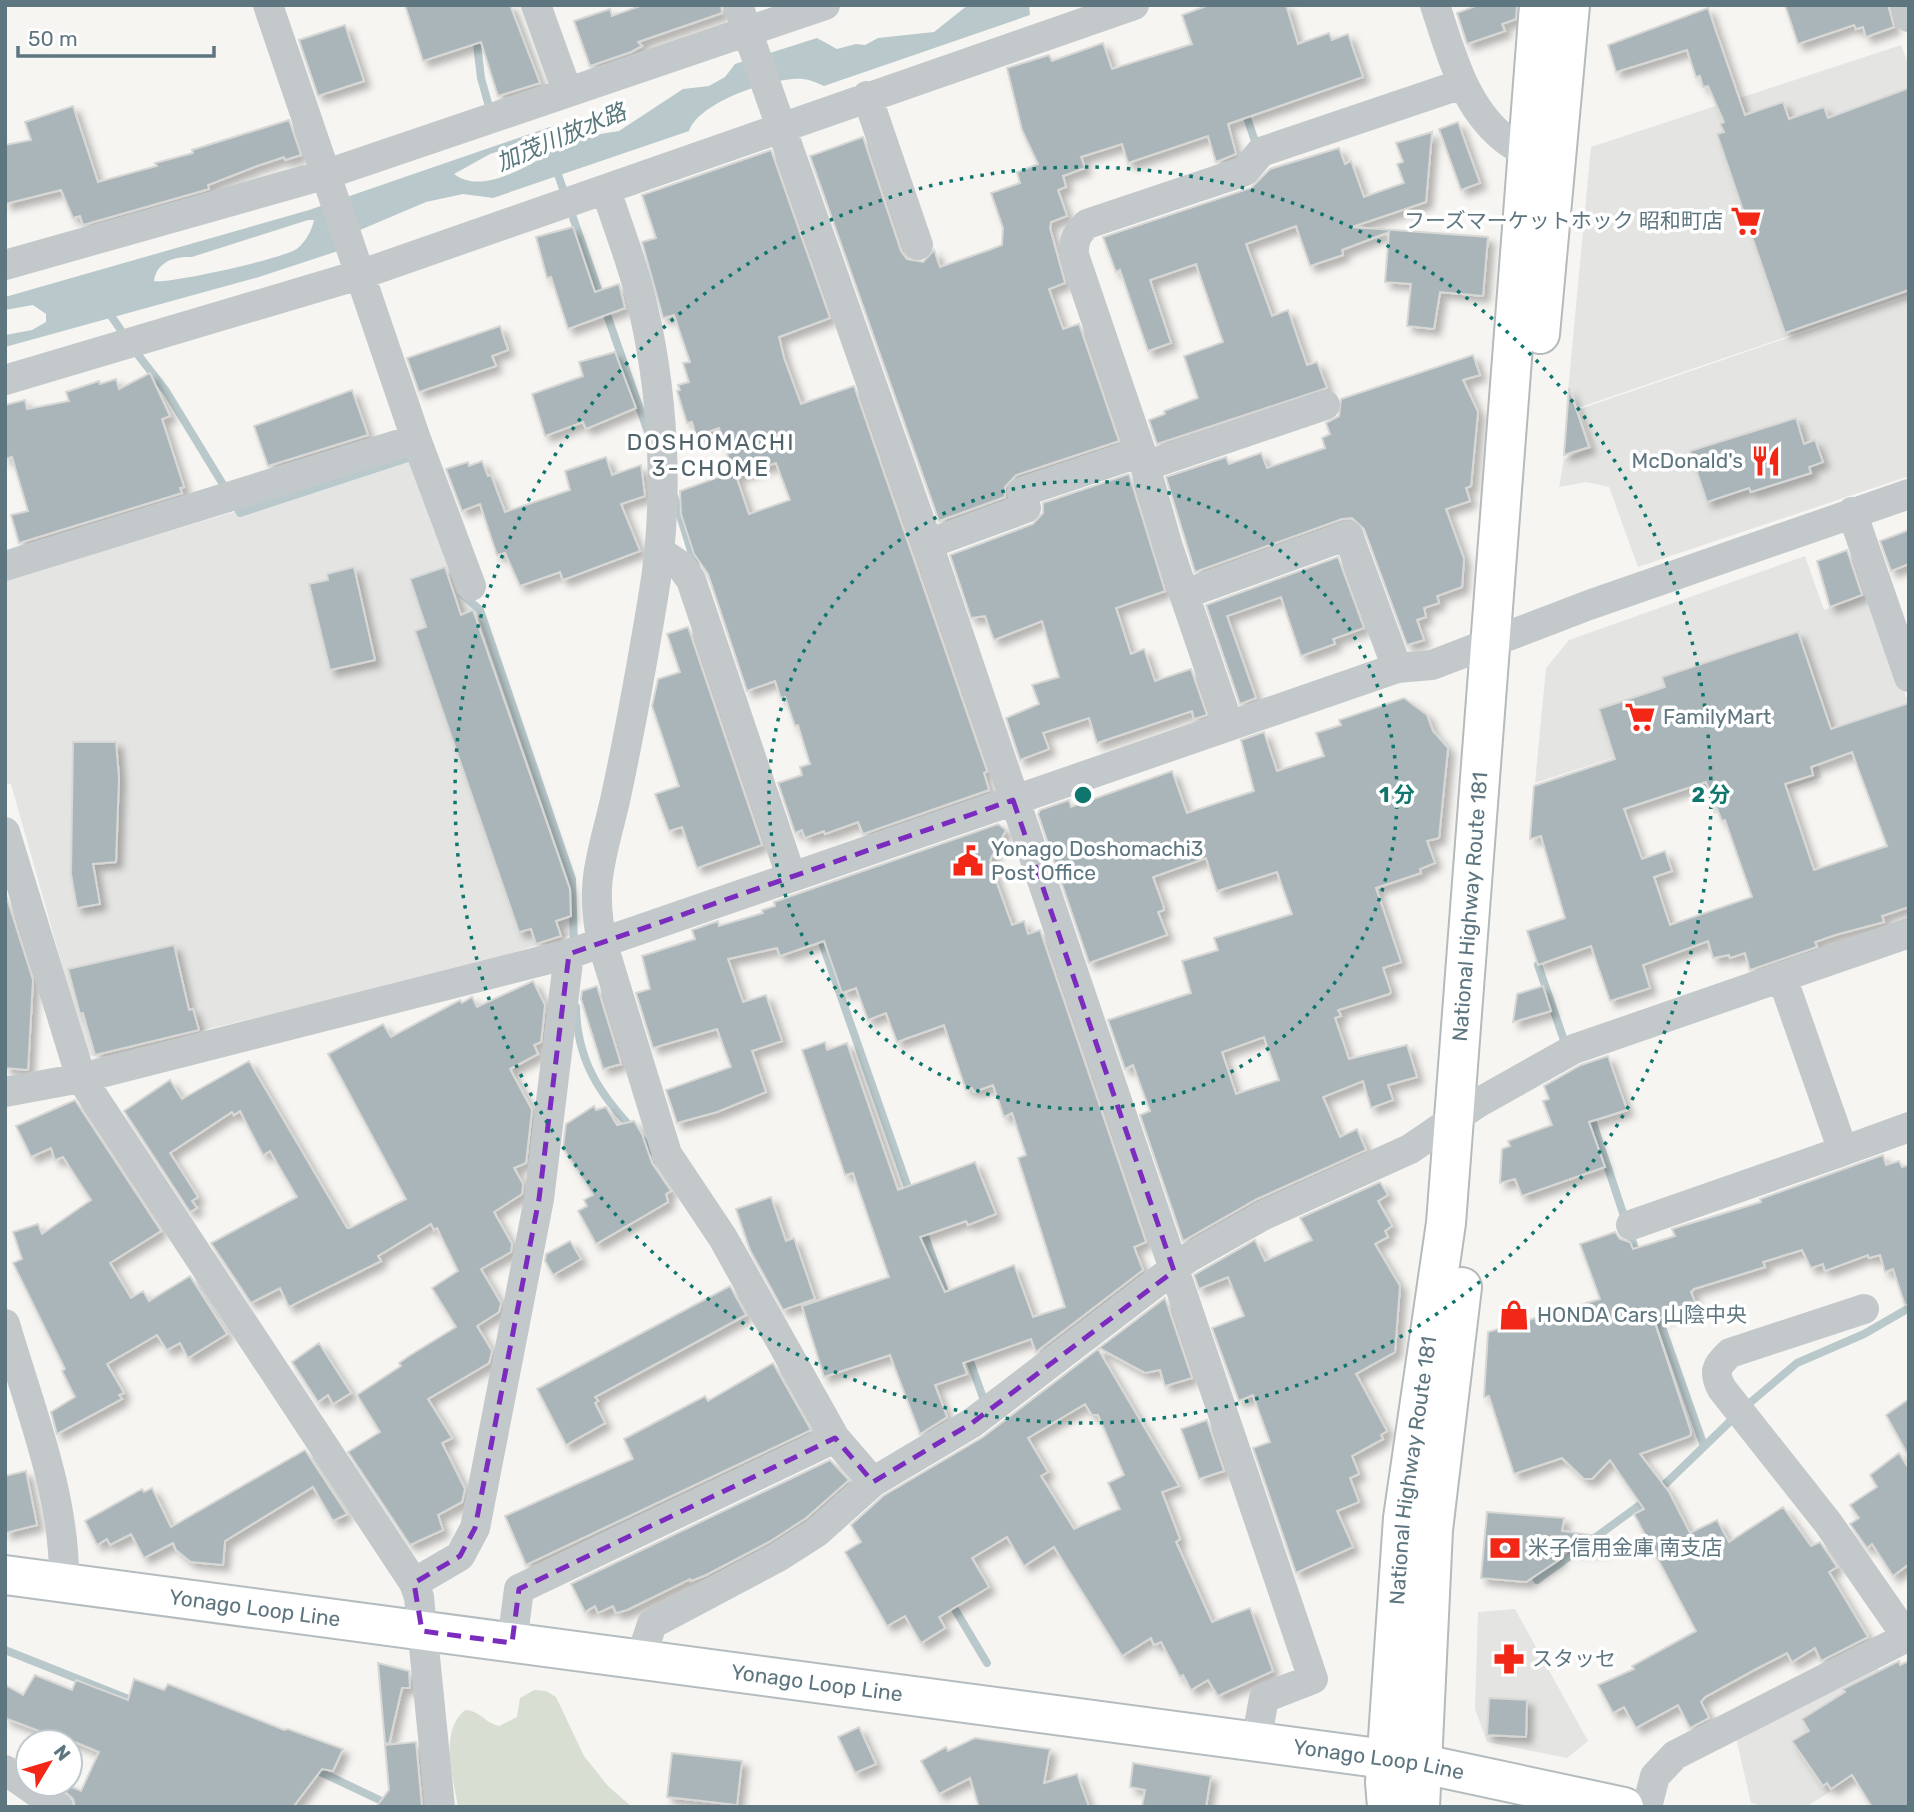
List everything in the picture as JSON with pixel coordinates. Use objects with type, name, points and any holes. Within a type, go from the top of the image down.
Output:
[{"type":"main road","name":"National Highway Route 181","points":[[1420,1807],[1406,1762],[1461,1297],[1464,1112],[1502,639],[1539,5]]},
{"type":"main road","name":"National Highway Route 181","points":[[1502,639],[1570,5]]},
{"type":"main road","name":"Yonago Loop Line","points":[[5,1575],[1406,1762],[1624,1807]]},
{"type":"main road","name":"National Highway Route 181","points":[[1387,1807],[1385,1782],[1406,1762]]},
{"type":"street","points":[[268,5],[416,439],[471,586]]},
{"type":"street","points":[[536,5],[567,91]]},
{"type":"street","points":[[5,265],[329,179],[745,26],[825,5]]},
{"type":"street","points":[[5,380],[606,190],[778,122],[867,96],[1134,5]]},
{"type":"street","points":[[1435,5],[1462,84],[1493,131],[1513,145]]},
{"type":"street","points":[[1905,5],[1909,17]]},
{"type":"street","points":[[745,26],[928,544],[1313,1679],[1264,1698],[1256,1742]]},
{"type":"street","points":[[1229,726],[1074,255],[1073,242],[1087,224],[1245,171],[1261,152],[1462,84]]},
{"type":"street","points":[[867,96],[918,245]]},
{"type":"street","points":[[606,190],[639,291],[658,388],[662,497],[659,551],[616,796],[596,877],[596,910],[602,942],[667,1154],[723,1238],[835,1438],[873,1482]]},
{"type":"street","points":[[928,544],[1026,508],[1022,492],[1325,405]]},
{"type":"street","points":[[5,566],[416,439]]},
{"type":"street","points":[[6,1098],[569,954],[1397,668],[1432,665],[1852,512],[1909,494]]},
{"type":"street","points":[[1852,512],[1909,677]]},
{"type":"street","points":[[1185,594],[1348,535],[1397,668]]},
{"type":"street","points":[[659,551],[681,566],[691,580],[791,876]]},
{"type":"street","points":[[5,832],[81,1078],[414,1583],[419,1598],[440,1807]]},
{"type":"street","points":[[640,1660],[652,1624],[778,1557],[817,1532],[873,1482],[972,1423],[1188,1258],[1264,1214],[1391,1158],[1464,1112],[1574,1049],[1909,933]]},
{"type":"street","points":[[414,1583],[460,1556],[475,1528],[539,1199],[569,954]]},
{"type":"street","points":[[1782,977],[1843,1151]]},
{"type":"street","points":[[1631,1225],[1909,1128]]},
{"type":"street","points":[[1647,1807],[1655,1776],[1675,1755],[1908,1637],[1828,1523],[1722,1389],[1715,1376],[1717,1366],[1730,1353],[1864,1309]]},
{"type":"street","points":[[5,1324],[59,1515],[64,1548],[64,1583]]},
{"type":"street","points":[[512,1643],[519,1589],[835,1438]]},
{"type":"street","points":[[5,1770],[58,1807]]},
{"type":"highlighted area","points":[[1013,800],[1174,1271],[972,1423],[873,1482],[835,1438],[519,1589],[512,1643],[422,1631],[414,1583],[460,1556],[475,1528],[539,1199],[569,954]]},
{"type":"shaded area","name":"フーズマーケットホック 昭和町店","points":[[1901,45],[1909,66],[1909,295],[1566,412],[1591,147]]},
{"type":"shaded area","points":[[1909,296],[1909,476],[1638,567],[1609,487],[1586,482],[1559,487],[1564,459],[1593,448],[1580,409]]},
{"type":"shaded area","points":[[413,459],[461,595],[479,610],[570,880],[570,935],[456,971],[93,1056],[87,1054],[11,784],[7,784],[5,778],[5,580],[237,511],[239,516]]},
{"type":"shaded area","points":[[1805,556],[1824,610],[1870,593],[1908,702],[1808,736],[1822,777],[1714,814],[1674,689],[1687,734],[1535,783],[1546,668],[1569,640]]},
{"type":"shaded area","name":"スタッセ","points":[[1515,1609],[1588,1741],[1567,1758],[1487,1742],[1475,1709],[1478,1612]]},
{"type":"shaded area","points":[[1874,1662],[1909,1728],[1909,1741],[1806,1807],[1765,1807],[1751,1803],[1735,1733]]},
{"type":"shaded area","points":[[534,1690],[546,1691],[556,1697],[584,1756],[608,1786],[632,1807],[458,1807],[450,1755],[452,1730],[457,1719],[465,1710],[499,1726],[517,1717],[520,1698]]},
{"type":"water","name":"加茂川放水路","points":[[968,5],[1029,5],[1030,15],[824,86],[806,79],[790,79],[757,86],[707,110],[695,120],[689,131],[493,198],[463,194],[426,202],[360,230],[344,249],[259,277],[5,347],[5,335],[32,330],[46,322],[46,314],[33,305],[5,310],[5,297],[309,210],[550,127],[570,139],[619,131],[683,89],[709,86],[725,77],[735,64],[817,38],[837,49],[856,44],[865,45],[878,38],[934,32]],"holes":[[[539,138],[546,139],[552,148],[550,153],[503,177],[477,182],[454,174],[490,154]],[[314,220],[304,242],[289,252],[181,279],[154,281],[163,264],[173,259],[192,257]]]},
{"type":"building","points":[[405,5],[510,5],[540,83],[498,96],[481,42],[423,61]]},
{"type":"building","points":[[643,5],[721,5],[722,13],[638,42],[642,46],[631,52],[590,66],[574,21],[610,9],[612,16]]},
{"type":"building","points":[[1209,5],[1286,5],[1298,44],[1329,33],[1332,40],[1348,34],[1363,77],[1228,124],[1236,154],[1216,162],[1208,136],[1128,163],[1122,144],[1081,157],[1085,168],[1063,176],[1066,187],[1058,190],[1067,216],[1051,222],[1050,228],[1065,283],[1049,289],[1063,329],[1079,324],[1119,441],[1016,475],[1005,487],[1005,497],[939,521],[810,156],[863,137],[901,251],[907,259],[923,262],[934,250],[940,267],[989,250],[1002,245],[1003,228],[991,193],[1020,183],[1017,172],[1038,164],[1022,130],[1007,68],[1049,55],[1052,61],[1103,43],[1112,69],[1192,44],[1182,15]]},
{"type":"building","points":[[1478,5],[1517,5],[1516,19],[1502,24],[1505,31],[1467,44],[1457,13]]},
{"type":"building","points":[[1785,5],[1888,5],[1894,27],[1866,37],[1863,27],[1856,29],[1854,25],[1798,44]]},
{"type":"building","points":[[1708,8],[1745,115],[1783,102],[1789,119],[1824,107],[1828,118],[1909,88],[1909,290],[1785,333],[1717,134],[1724,132],[1720,124],[1724,122],[1708,86],[1703,87],[1700,76],[1696,77],[1687,50],[1616,72],[1608,45]]},
{"type":"building","points":[[345,25],[364,81],[318,96],[299,40]]},
{"type":"building","points":[[73,106],[98,182],[157,166],[155,163],[289,120],[301,155],[285,160],[284,157],[257,166],[208,185],[209,189],[83,225],[80,216],[73,218],[61,190],[5,204],[5,145],[31,140],[25,122]]},
{"type":"building","points":[[1458,122],[1480,183],[1461,190],[1439,129]]},
{"type":"building","points":[[1432,132],[1426,202],[1352,227],[1488,237],[1483,296],[1440,292],[1434,329],[1407,326],[1411,284],[1385,282],[1389,232],[1342,250],[1343,255],[1310,266],[1296,226],[1246,244],[1272,316],[1288,310],[1307,365],[1317,362],[1327,388],[1157,444],[1149,420],[1198,398],[1184,356],[1223,342],[1196,264],[1150,280],[1171,343],[1148,351],[1120,270],[1116,272],[1103,237],[1251,188],[1270,169],[1339,148],[1345,164],[1351,161],[1364,197],[1404,183],[1397,164],[1403,162],[1396,143]]},
{"type":"building","points":[[771,150],[830,318],[779,337],[784,358],[801,404],[854,386],[987,771],[984,773],[989,790],[863,834],[858,822],[805,838],[802,830],[795,833],[778,783],[802,775],[800,767],[810,764],[798,725],[795,726],[785,697],[781,698],[775,681],[747,691],[708,574],[694,554],[681,514],[680,491],[733,472],[719,428],[696,436],[692,422],[687,423],[677,391],[680,390],[678,385],[689,382],[683,363],[690,362],[674,315],[663,318],[642,242],[656,238],[642,195]],"holes":[[[776,463],[790,500],[749,514],[736,476]]]},
{"type":"building","points":[[573,227],[595,292],[619,284],[625,308],[568,329],[551,277],[547,278],[536,237]]},
{"type":"building","points":[[500,326],[508,350],[492,356],[496,366],[419,392],[407,358]]},
{"type":"building","points":[[615,352],[636,408],[586,429],[583,422],[545,436],[532,394],[583,376],[579,362]]},
{"type":"building","points":[[1473,355],[1480,375],[1463,380],[1478,412],[1471,486],[1466,488],[1470,501],[1446,509],[1464,559],[1462,587],[1437,596],[1439,603],[1424,608],[1426,617],[1417,620],[1424,640],[1407,645],[1364,529],[1352,518],[1342,519],[1195,572],[1166,477],[1226,457],[1229,464],[1261,453],[1267,468],[1325,448],[1322,438],[1330,434],[1326,423],[1339,416],[1341,399]]},
{"type":"building","points":[[150,373],[170,416],[162,419],[184,487],[180,488],[182,493],[19,543],[11,515],[28,511],[12,457],[5,459],[5,405],[25,400],[27,409],[69,401],[66,392],[99,381],[100,384],[116,379],[119,389]]},
{"type":"building","points":[[1569,388],[1589,447],[1564,455]]},
{"type":"building","points":[[352,390],[368,435],[268,466],[254,426]]},
{"type":"building","points":[[1796,418],[1804,444],[1815,440],[1823,462],[1809,467],[1811,473],[1751,492],[1749,488],[1707,502],[1690,451]]},
{"type":"building","points":[[606,457],[612,475],[641,465],[645,496],[621,504],[640,551],[563,580],[560,572],[520,586],[505,553],[497,555],[480,504],[462,511],[446,469],[482,461],[488,476],[491,475],[505,512],[570,490],[565,471]]},
{"type":"building","points":[[1129,474],[1165,591],[1116,608],[1131,654],[1144,649],[1155,681],[1191,669],[1207,715],[1194,719],[1192,711],[1097,743],[1089,718],[1043,733],[1049,749],[1020,760],[1006,718],[1039,704],[1032,685],[1059,677],[1042,621],[994,640],[985,616],[971,618],[950,555],[1033,524],[1043,513],[1043,503]]},
{"type":"building","points":[[1909,530],[1909,564],[1891,571],[1880,541]]},
{"type":"building","points":[[1847,550],[1862,595],[1830,607],[1817,561]]},
{"type":"building","points":[[1338,557],[1364,628],[1333,639],[1335,644],[1301,656],[1281,597],[1227,616],[1256,698],[1240,704],[1206,605]]},
{"type":"building","points":[[354,567],[375,660],[330,670],[309,584],[328,580],[327,574]]},
{"type":"building","points":[[445,567],[461,615],[473,610],[570,889],[571,916],[556,921],[561,936],[536,944],[531,929],[519,932],[415,631],[426,627],[410,579]]},
{"type":"building","points":[[688,627],[762,845],[697,868],[682,827],[669,831],[655,794],[679,786],[652,706],[658,679],[680,672],[667,634]]},
{"type":"building","points":[[1798,632],[1831,729],[1909,703],[1909,907],[1882,916],[1884,922],[1815,942],[1817,947],[1750,970],[1745,953],[1730,958],[1729,955],[1713,958],[1708,941],[1643,965],[1650,988],[1610,1001],[1591,946],[1538,965],[1527,931],[1565,918],[1541,836],[1530,839],[1534,786],[1615,759],[1599,709],[1665,687],[1662,677]],"holes":[[[1852,752],[1887,846],[1814,870],[1785,784],[1813,775],[1811,767]],[[1706,782],[1722,821],[1725,820],[1752,897],[1670,925],[1654,877],[1672,871],[1665,851],[1642,859],[1624,809]]]},
{"type":"building","points":[[1404,698],[1427,715],[1433,731],[1448,748],[1439,838],[1427,841],[1435,863],[1420,869],[1421,873],[1376,888],[1401,962],[1383,968],[1391,992],[1338,1010],[1341,1016],[1335,1018],[1349,1059],[1407,1045],[1417,1077],[1388,1085],[1393,1100],[1371,1108],[1363,1081],[1323,1097],[1340,1137],[1357,1129],[1366,1150],[1257,1199],[1183,1241],[1140,1115],[1150,1111],[1133,1065],[1125,1069],[1108,1020],[1191,993],[1182,961],[1218,950],[1214,938],[1292,914],[1277,872],[1217,891],[1206,858],[1153,877],[1164,910],[1158,912],[1167,935],[1089,963],[1038,814],[1040,810],[1069,800],[1071,807],[1172,771],[1187,813],[1254,791],[1241,740],[1264,732],[1277,771],[1324,756],[1316,733],[1341,725],[1339,720]],"holes":[[[1264,1037],[1279,1080],[1236,1094],[1222,1052]]]},
{"type":"building","points":[[73,742],[116,742],[119,777],[116,862],[93,864],[100,904],[77,908],[71,874]]},
{"type":"building","points":[[998,824],[1006,830],[990,860],[995,878],[1012,925],[1024,921],[1028,934],[1040,930],[1146,1242],[1134,1247],[1143,1270],[1036,1352],[1031,1339],[963,1363],[967,1374],[935,1385],[947,1417],[920,1434],[890,1355],[824,1377],[802,1306],[889,1277],[853,1173],[845,1175],[802,1050],[825,1042],[827,1050],[847,1043],[898,1190],[975,1162],[996,1214],[968,1225],[966,1221],[920,1237],[945,1292],[1014,1265],[1033,1317],[1065,1307],[1018,1158],[1026,1155],[1012,1113],[1004,1117],[993,1085],[974,1092],[972,1088],[966,1090],[944,1025],[897,1042],[886,1013],[868,1020],[856,988],[842,993],[824,941],[780,956],[777,948],[728,959],[743,1002],[766,995],[782,1041],[752,1051],[766,1092],[717,1112],[677,1123],[666,1090],[731,1067],[717,1029],[653,1048],[636,993],[650,989],[642,956],[695,939],[692,930],[718,921],[719,926],[763,913],[762,910],[775,906],[774,902]]},
{"type":"building","points":[[5,892],[33,980],[28,1070],[5,1068]]},
{"type":"building","points":[[174,945],[189,1010],[193,1009],[199,1030],[95,1055],[68,969]]},
{"type":"building","points":[[533,981],[545,1005],[541,1042],[534,1045],[538,1054],[510,1069],[532,1110],[526,1163],[514,1168],[523,1184],[522,1194],[494,1212],[512,1244],[511,1252],[481,1269],[501,1303],[499,1312],[477,1326],[492,1351],[489,1363],[428,1399],[452,1438],[442,1443],[465,1489],[462,1502],[438,1515],[443,1530],[410,1545],[348,1452],[380,1432],[357,1395],[401,1366],[399,1363],[409,1356],[456,1327],[432,1288],[458,1271],[437,1228],[434,1230],[431,1224],[378,1256],[381,1261],[289,1307],[280,1288],[251,1303],[211,1243],[297,1197],[270,1151],[263,1155],[240,1111],[234,1115],[232,1112],[170,1153],[198,1197],[192,1201],[197,1208],[190,1212],[124,1111],[170,1080],[182,1099],[249,1061],[347,1228],[350,1228],[406,1199],[328,1054],[383,1024],[391,1037],[460,1000],[462,1003],[472,997],[477,1007]]},
{"type":"building","points":[[597,986],[621,1064],[603,1069],[581,999],[582,991]]},
{"type":"building","points":[[1543,986],[1551,1011],[1513,1022],[1517,994]]},
{"type":"building","points":[[1608,1056],[1627,1110],[1589,1122],[1605,1167],[1522,1196],[1515,1179],[1500,1183],[1502,1149],[1510,1146],[1508,1141],[1552,1125],[1543,1101],[1549,1099],[1544,1086],[1581,1065]]},
{"type":"building","points":[[75,1100],[161,1231],[110,1263],[131,1298],[143,1291],[149,1301],[190,1276],[227,1334],[188,1358],[180,1343],[167,1350],[157,1335],[107,1364],[124,1393],[119,1395],[122,1399],[57,1434],[51,1412],[75,1397],[62,1371],[65,1369],[13,1263],[22,1259],[13,1232],[38,1224],[42,1234],[91,1200],[63,1157],[55,1160],[51,1148],[31,1157],[16,1126]]},
{"type":"building","points":[[594,1106],[596,1110],[606,1107],[617,1125],[634,1121],[642,1134],[652,1163],[671,1191],[666,1194],[668,1202],[596,1244],[578,1211],[587,1206],[584,1200],[593,1195],[563,1148],[566,1124]]},
{"type":"building","points":[[1883,1155],[1886,1165],[1899,1161],[1902,1167],[1909,1165],[1909,1304],[1905,1305],[1893,1269],[1885,1272],[1880,1255],[1869,1258],[1868,1255],[1825,1271],[1823,1264],[1811,1268],[1802,1250],[1763,1262],[1765,1267],[1694,1289],[1691,1292],[1696,1305],[1654,1320],[1691,1432],[1690,1436],[1640,1454],[1669,1492],[1690,1533],[1717,1520],[1729,1542],[1783,1507],[1811,1546],[1820,1542],[1837,1567],[1829,1572],[1868,1637],[1821,1661],[1815,1648],[1792,1662],[1787,1653],[1705,1697],[1701,1702],[1709,1718],[1690,1728],[1678,1705],[1636,1728],[1624,1707],[1613,1713],[1598,1685],[1634,1669],[1632,1666],[1696,1631],[1634,1514],[1644,1509],[1610,1460],[1592,1479],[1584,1479],[1562,1458],[1514,1474],[1489,1396],[1484,1397],[1488,1332],[1600,1299],[1580,1244],[1615,1232],[1620,1239],[1630,1242],[1633,1249],[1675,1236],[1672,1229],[1761,1202],[1760,1199]]},
{"type":"building","points":[[1380,1182],[1388,1195],[1378,1201],[1392,1226],[1385,1231],[1388,1237],[1375,1244],[1400,1286],[1395,1352],[1356,1374],[1387,1431],[1381,1435],[1383,1439],[1352,1456],[1359,1474],[1350,1478],[1359,1502],[1337,1511],[1353,1547],[1296,1573],[1253,1448],[1270,1442],[1253,1395],[1239,1401],[1212,1328],[1244,1316],[1228,1277],[1199,1289],[1194,1275],[1255,1240],[1265,1261],[1312,1240],[1300,1218]]},
{"type":"building","points":[[771,1197],[786,1241],[794,1238],[815,1299],[783,1310],[750,1250],[736,1209]]},
{"type":"building","points":[[570,1241],[581,1259],[553,1275],[545,1261],[546,1254]]},
{"type":"building","points":[[730,1286],[746,1315],[595,1397],[598,1401],[595,1403],[605,1423],[566,1445],[537,1389]]},
{"type":"building","points":[[1165,1298],[1192,1378],[1165,1386],[1160,1370],[1145,1373],[1099,1348]]},
{"type":"building","points":[[319,1343],[351,1393],[333,1404],[328,1395],[318,1402],[292,1362]]},
{"type":"building","points":[[1098,1349],[1179,1486],[1162,1492],[1180,1539],[1176,1542],[1212,1622],[1250,1608],[1273,1671],[1218,1696],[1208,1680],[1191,1690],[1183,1675],[1180,1677],[1161,1642],[1154,1645],[1151,1638],[1122,1656],[1054,1547],[1024,1566],[1007,1537],[972,1558],[989,1587],[939,1617],[945,1628],[921,1643],[905,1616],[887,1626],[845,1552],[861,1542],[851,1525],[883,1496],[983,1437]],"holes":[[[1085,1404],[1092,1415],[1098,1415],[1124,1475],[1108,1483],[1120,1509],[1074,1529],[1041,1476],[1048,1472],[1028,1438]]]},
{"type":"building","points":[[773,1363],[811,1430],[526,1565],[505,1516],[633,1459],[624,1439],[705,1396],[708,1401]]},
{"type":"building","points":[[1909,1399],[1909,1457],[1886,1415]]},
{"type":"building","points":[[1207,1420],[1224,1471],[1199,1479],[1181,1429]]},
{"type":"building","points":[[305,1450],[347,1514],[333,1521],[313,1487],[225,1541],[223,1565],[191,1562],[176,1550],[173,1543],[144,1558],[131,1534],[110,1545],[107,1539],[97,1545],[85,1521],[142,1489],[144,1492],[152,1488],[171,1527]]},
{"type":"building","points":[[1899,1453],[1909,1469],[1909,1564],[1893,1576],[1872,1544],[1867,1548],[1850,1524],[1859,1518],[1850,1505],[1877,1487],[1870,1475]]},
{"type":"building","points":[[830,1460],[849,1480],[806,1518],[769,1542],[706,1575],[691,1581],[690,1579],[627,1610],[616,1613],[613,1606],[598,1613],[595,1606],[585,1612],[571,1584]]},
{"type":"building","points":[[26,1471],[37,1525],[5,1533],[5,1476]]},
{"type":"building","points":[[1487,1512],[1564,1518],[1562,1531],[1604,1537],[1603,1550],[1561,1550],[1559,1560],[1526,1582],[1481,1578]]},
{"type":"building","points":[[1899,1661],[1900,1665],[1909,1661],[1909,1807],[1872,1807],[1852,1775],[1831,1789],[1827,1783],[1823,1786],[1792,1741],[1809,1731],[1802,1719],[1845,1692],[1843,1689]]},
{"type":"building","points":[[378,1663],[409,1671],[410,1688],[402,1688],[389,1744],[385,1743]]},
{"type":"building","points":[[35,1675],[72,1690],[76,1680],[128,1700],[134,1679],[164,1690],[168,1684],[284,1730],[288,1729],[343,1749],[333,1771],[322,1769],[293,1807],[75,1807],[72,1798],[84,1798],[84,1784],[99,1752],[84,1746],[84,1728],[31,1728],[5,1718],[5,1685],[23,1695]]},
{"type":"building","points":[[1489,1698],[1527,1700],[1526,1737],[1487,1735]]},
{"type":"building","points":[[859,1727],[876,1764],[855,1773],[838,1737]]},
{"type":"building","points":[[975,1738],[1050,1749],[1044,1783],[1077,1774],[1089,1807],[979,1807],[970,1778],[939,1794],[921,1761],[946,1747],[948,1751]]},
{"type":"building","points":[[416,1742],[422,1807],[376,1807],[389,1790],[385,1745]]},
{"type":"building","points":[[672,1753],[742,1761],[737,1805],[667,1797]]},
{"type":"building","points":[[1133,1763],[1211,1776],[1206,1807],[1142,1807],[1145,1790],[1130,1787]]},
{"type":"waterway","points":[[476,36],[481,78],[490,110]]},
{"type":"waterway","points":[[1244,109],[1257,147]]},
{"type":"waterway","name":"加茂川放水路","points":[[555,166],[649,435]]},
{"type":"waterway","points":[[109,313],[125,336]]},
{"type":"waterway","points":[[132,347],[166,391],[227,491]]},
{"type":"waterway","points":[[234,502],[240,513],[414,456]]},
{"type":"waterway","points":[[674,496],[696,567]]},
{"type":"waterway","points":[[462,594],[480,610],[572,879],[574,945]]},
{"type":"waterway","points":[[819,934],[911,1196]]},
{"type":"waterway","points":[[1538,965],[1566,1046]]},
{"type":"waterway","points":[[576,1007],[578,1031],[590,1071],[612,1105],[655,1154]]},
{"type":"waterway","points":[[1589,1111],[1638,1258]]},
{"type":"waterway","points":[[922,1228],[946,1295]]},
{"type":"waterway","points":[[1658,1491],[1745,1407],[1797,1363],[1864,1334],[1909,1308]]},
{"type":"waterway","points":[[1656,1310],[1704,1446]]},
{"type":"waterway","points":[[967,1353],[986,1406]]},
{"type":"waterway","points":[[1537,1580],[1648,1499]]},
{"type":"waterway","points":[[950,1601],[987,1663]]},
{"type":"waterway","points":[[5,1650],[136,1702]]},
{"type":"waterway","points":[[312,1768],[388,1804]]},
{"type":"place","name":"フーズマーケットホック 昭和町店","points":[[1746,221]]},
{"type":"place","name":"McDonald's","points":[[1766,461]]},
{"type":"place","name":"FamilyMart","points":[[1640,717]]},
{"type":"place","name":"Yonago Doshomachi3 Post Office","points":[[968,861]]},
{"type":"place","name":"HONDA Cars 山陰中央","points":[[1514,1315]]},
{"type":"place","name":"米子信用金庫 南支店","points":[[1505,1548]]},
{"type":"place","name":"スタッセ","points":[[1509,1659]]},
{"type":"district","name":"DOSHOMACHI 3-CHOME","points":[[711,455]]}]
